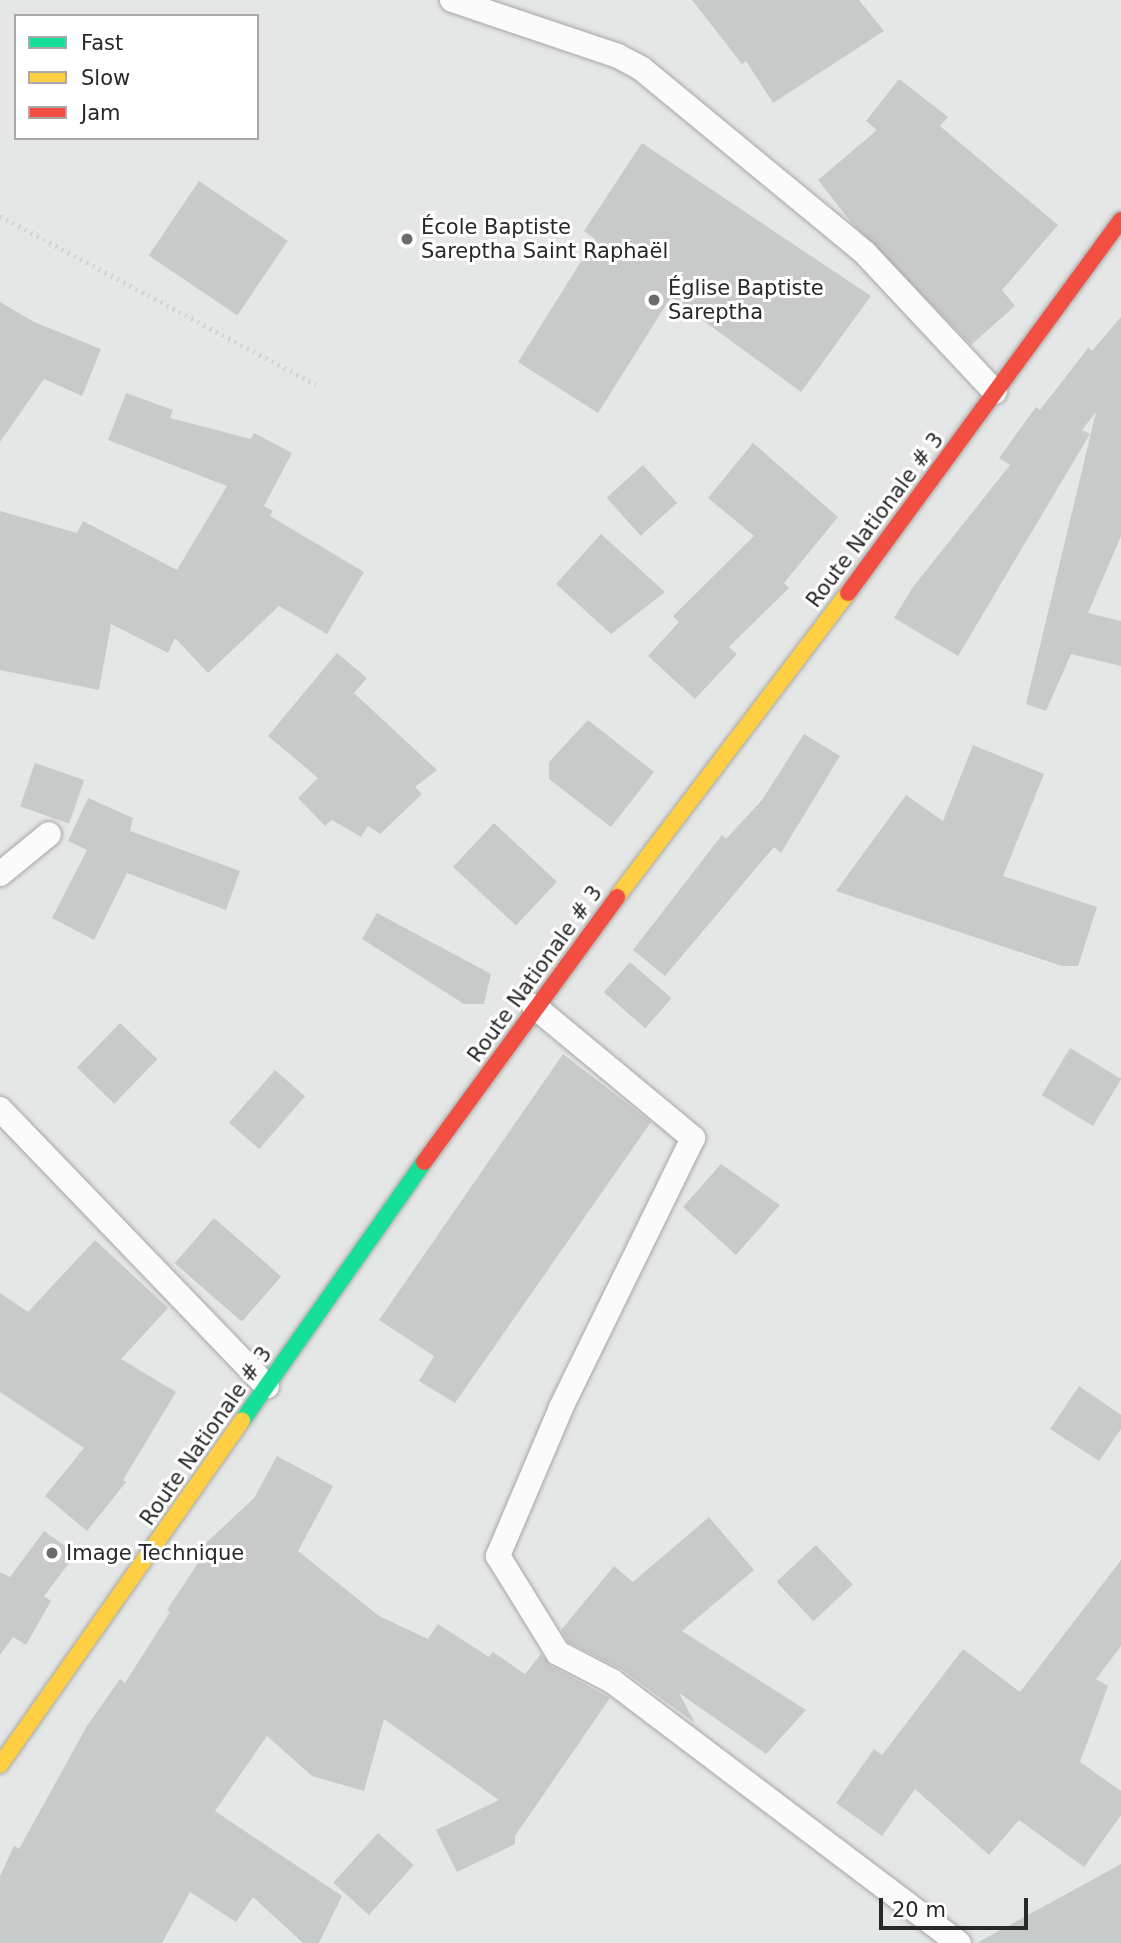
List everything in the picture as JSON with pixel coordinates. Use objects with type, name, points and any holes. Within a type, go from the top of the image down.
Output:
[{"type":"main road","name":"Route Nationale # 3","points":[[0,1765],[534,1006],[930,484],[1121,220]]},
{"type":"lane","points":[[452,0],[618,56],[642,69],[865,253],[995,392]]},
{"type":"lane","points":[[0,874],[49,834]]},
{"type":"lane","points":[[534,1006],[693,1138],[561,1408],[498,1556],[558,1654],[612,1681],[959,1943]]},
{"type":"lane","points":[[0,1109],[267,1387]]},
{"type":"path","points":[[0,216],[316,384]]},
{"type":"building","points":[[692,0],[859,0],[884,31],[773,103],[746,61],[742,64]]},
{"type":"building","points":[[899,79],[948,117],[940,126],[1058,225],[1002,290],[1015,306],[971,345],[851,222],[818,180],[877,130],[866,121]]},
{"type":"building","points":[[642,143],[871,296],[801,392],[671,297],[598,413],[518,362],[595,239],[584,231]]},
{"type":"building","points":[[199,181],[288,241],[237,315],[149,256]]},
{"type":"building","points":[[0,302],[34,322],[101,349],[82,396],[44,379],[0,442]]},
{"type":"building","points":[[1121,317],[1121,536],[1088,613],[1121,621],[1121,666],[1071,654],[1046,711],[1026,704],[1096,412],[1082,430],[1090,434],[958,656],[894,618],[913,587],[1010,465],[999,458],[1036,407],[1040,410],[1088,348],[1092,351]]},
{"type":"building","points":[[126,393],[173,410],[170,418],[251,439],[254,433],[292,453],[264,506],[273,511],[270,516],[364,572],[327,634],[279,606],[208,673],[175,638],[168,653],[111,624],[99,690],[0,670],[0,511],[77,533],[83,521],[177,570],[227,486],[108,440]]},
{"type":"building","points":[[753,443],[838,517],[784,583],[789,588],[729,647],[737,654],[695,699],[648,656],[679,622],[673,616],[754,536],[708,498]]},
{"type":"building","points":[[643,465],[677,503],[641,536],[607,498]]},
{"type":"building","points":[[601,534],[665,592],[611,634],[556,584]]},
{"type":"building","points":[[337,653],[367,678],[354,693],[437,770],[415,787],[422,794],[380,834],[368,826],[361,837],[332,820],[325,826],[298,798],[318,778],[268,736]]},
{"type":"building","points":[[588,720],[654,772],[611,827],[549,779],[549,762]]},
{"type":"building","points":[[804,734],[840,756],[781,853],[774,847],[665,976],[633,950],[722,835],[726,839],[762,800]]},
{"type":"building","points":[[973,745],[1044,774],[1003,876],[1097,907],[1078,966],[1062,966],[836,891],[906,795],[943,821]]},
{"type":"building","points":[[35,763],[84,780],[69,823],[20,806]]},
{"type":"building","points":[[88,798],[133,818],[130,831],[240,871],[226,910],[127,873],[94,940],[52,918],[87,850],[68,841]]},
{"type":"building","points":[[494,823],[557,882],[516,926],[453,867]]},
{"type":"building","points":[[377,913],[491,974],[484,1004],[464,1004],[362,939]]},
{"type":"building","points":[[630,962],[672,998],[645,1028],[604,992]]},
{"type":"building","points":[[120,1023],[157,1059],[114,1104],[77,1068]]},
{"type":"building","points":[[1070,1048],[1121,1079],[1093,1126],[1042,1095]]},
{"type":"building","points":[[563,1054],[651,1122],[455,1403],[419,1381],[434,1356],[379,1320]]},
{"type":"building","points":[[275,1070],[305,1096],[259,1149],[229,1123]]},
{"type":"building","points":[[721,1164],[780,1205],[736,1255],[683,1207]]},
{"type":"building","points":[[214,1218],[281,1276],[242,1322],[175,1263]]},
{"type":"building","points":[[95,1240],[168,1308],[121,1359],[176,1392],[123,1480],[126,1482],[87,1531],[45,1496],[84,1448],[0,1392],[0,1293],[28,1312]]},
{"type":"building","points":[[1079,1386],[1121,1415],[1121,1429],[1099,1461],[1050,1429]]},
{"type":"building","points":[[277,1456],[333,1486],[298,1551],[379,1616],[428,1639],[438,1624],[489,1657],[493,1652],[525,1674],[541,1654],[551,1666],[610,1698],[515,1836],[515,1844],[457,1872],[436,1830],[499,1800],[384,1719],[364,1791],[312,1776],[267,1736],[215,1811],[342,1896],[319,1943],[303,1943],[253,1897],[236,1922],[190,1892],[162,1943],[0,1943],[0,1876],[14,1846],[19,1849],[87,1726],[120,1679],[125,1683],[170,1612],[167,1610],[208,1548],[205,1544],[254,1498]]},
{"type":"building","points":[[709,1517],[754,1570],[682,1631],[806,1710],[766,1754],[679,1693],[695,1723],[621,1669],[568,1642],[561,1630],[614,1566],[633,1582]]},
{"type":"building","points":[[44,1531],[76,1554],[44,1596],[51,1601],[26,1645],[13,1637],[0,1655],[0,1572],[10,1577]]},
{"type":"building","points":[[816,1545],[853,1584],[813,1621],[777,1582]]},
{"type":"building","points":[[1121,1560],[1121,1646],[1096,1679],[1108,1686],[1080,1762],[1121,1791],[1121,1815],[1084,1867],[1019,1820],[989,1855],[915,1789],[882,1836],[836,1803],[874,1749],[882,1755],[963,1649],[1020,1692]]},
{"type":"building","points":[[378,1833],[414,1865],[369,1915],[333,1883]]},
{"type":"building","points":[[1121,1864],[1121,1943],[977,1943],[1070,1892]]},
{"type":"traffic: fast","points":[[242,1421],[424,1162]]},
{"type":"traffic: slow","points":[[617,897],[848,593]]},
{"type":"traffic: slow","points":[[0,1765],[242,1421]]},
{"type":"traffic: jam","points":[[848,593],[1121,220]]},
{"type":"traffic: jam","points":[[424,1162],[617,897]]},
{"type":"place","name":"École Baptiste Sareptha Saint Raphaël","points":[[407,239]]},
{"type":"place","name":"Église Baptiste Sareptha","points":[[654,300]]},
{"type":"place","name":"Image Technique","points":[[52,1553]]}]
